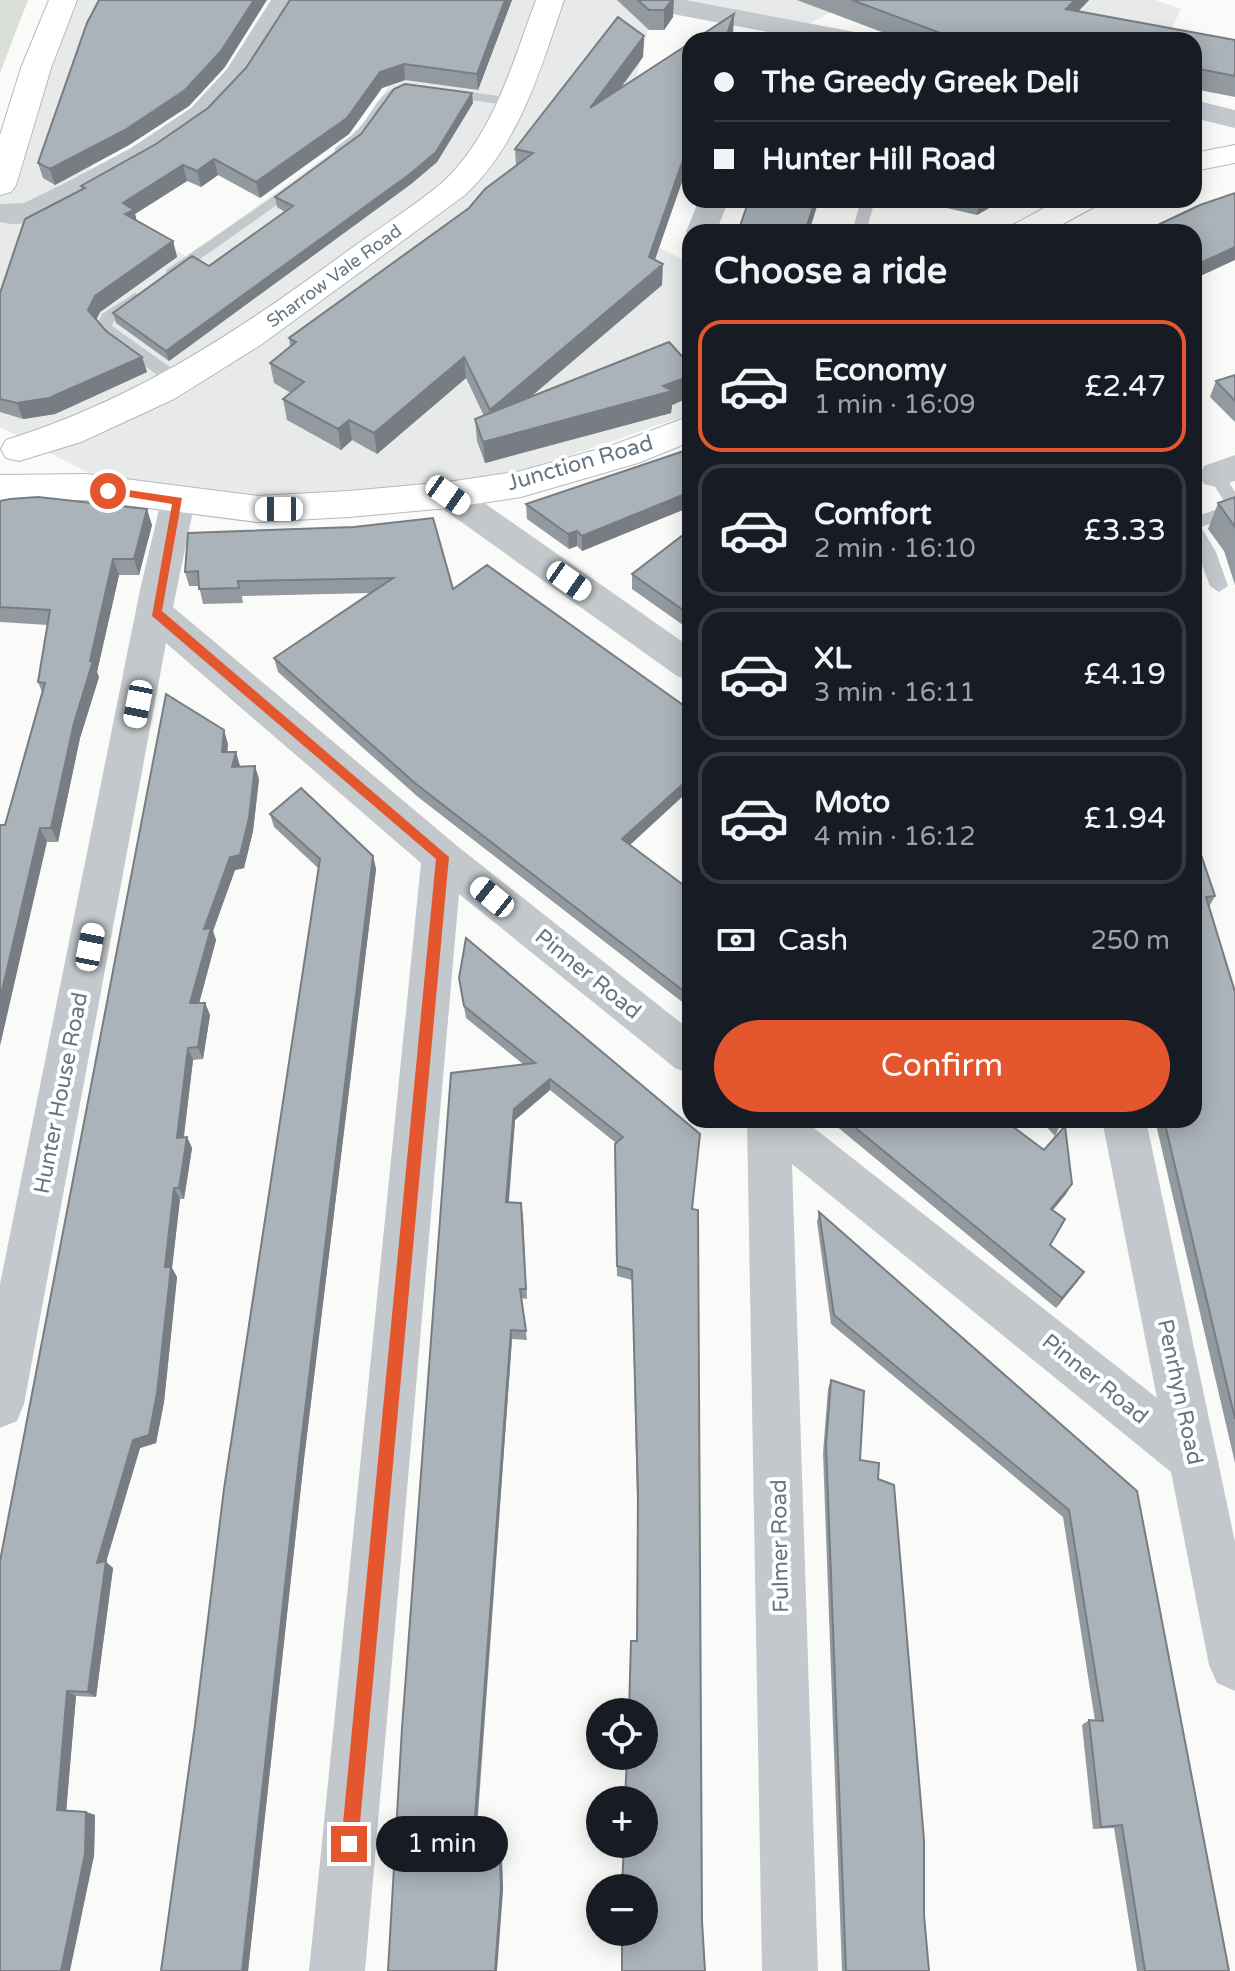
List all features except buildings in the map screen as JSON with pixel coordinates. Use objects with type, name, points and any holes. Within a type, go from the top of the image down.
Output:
[{"type":"street","points":[[0,185],[36,68],[63,0]]},
{"type":"street","points":[[0,213],[17,215],[35,210],[154,147],[202,112],[239,72],[285,0]]},
{"type":"street","name":"Sharrow Vale Road","points":[[10,444],[80,430],[178,381],[274,321],[445,194],[476,166],[513,102],[550,0]]},
{"type":"street","points":[[641,0],[778,32]]},
{"type":"street","points":[[1202,111],[1235,119]]},
{"type":"street","points":[[1202,160],[1235,154]]},
{"type":"street","points":[[1039,224],[1068,208]]},
{"type":"street","name":"Junction Road","points":[[0,488],[86,487],[178,501],[279,509],[448,495],[521,484],[625,454],[682,431]]},
{"type":"street","name":"Junction Road","points":[[10,444],[62,470],[86,487]]},
{"type":"street","points":[[448,495],[682,660]]},
{"type":"street","name":"Hunter House Road","points":[[0,1404],[178,501]]},
{"type":"street","name":"Pinner Road","points":[[156,613],[442,857],[682,1049]]},
{"type":"street","points":[[337,1971],[442,857]]},
{"type":"street","name":"Fulmer Road","points":[[770,1128],[790,1971]]},
{"type":"street","name":"Pinner Road","points":[[780,1128],[1194,1459]]},
{"type":"street","name":"Penrhyn Road","points":[[1126,1128],[1235,1665]]},
{"type":"lane","points":[[327,162],[368,127],[388,94],[395,90],[405,87],[513,102]]},
{"type":"lane","points":[[178,381],[116,339],[104,327],[107,318],[305,178]]},
{"type":"lane","points":[[1202,520],[1235,507],[1225,471]]},
{"type":"lane","points":[[1202,543],[1219,586]]},
{"type":"shaded area","points":[[0,0],[28,0],[0,73]]},
{"type":"shaded area","points":[[63,0],[198,0],[75,192],[187,257],[361,131],[441,0],[655,0],[634,88],[582,209],[682,259],[682,417],[502,479],[340,500],[179,494],[108,483],[0,427],[0,185]]},
{"type":"shaded area","points":[[660,0],[854,0],[805,26]]},
{"type":"shaded area","points":[[1025,0],[1155,0],[1181,9],[1170,32]]},
{"type":"route","points":[[108,491],[178,501],[158,590],[156,613],[442,857],[349,1844]]}]
